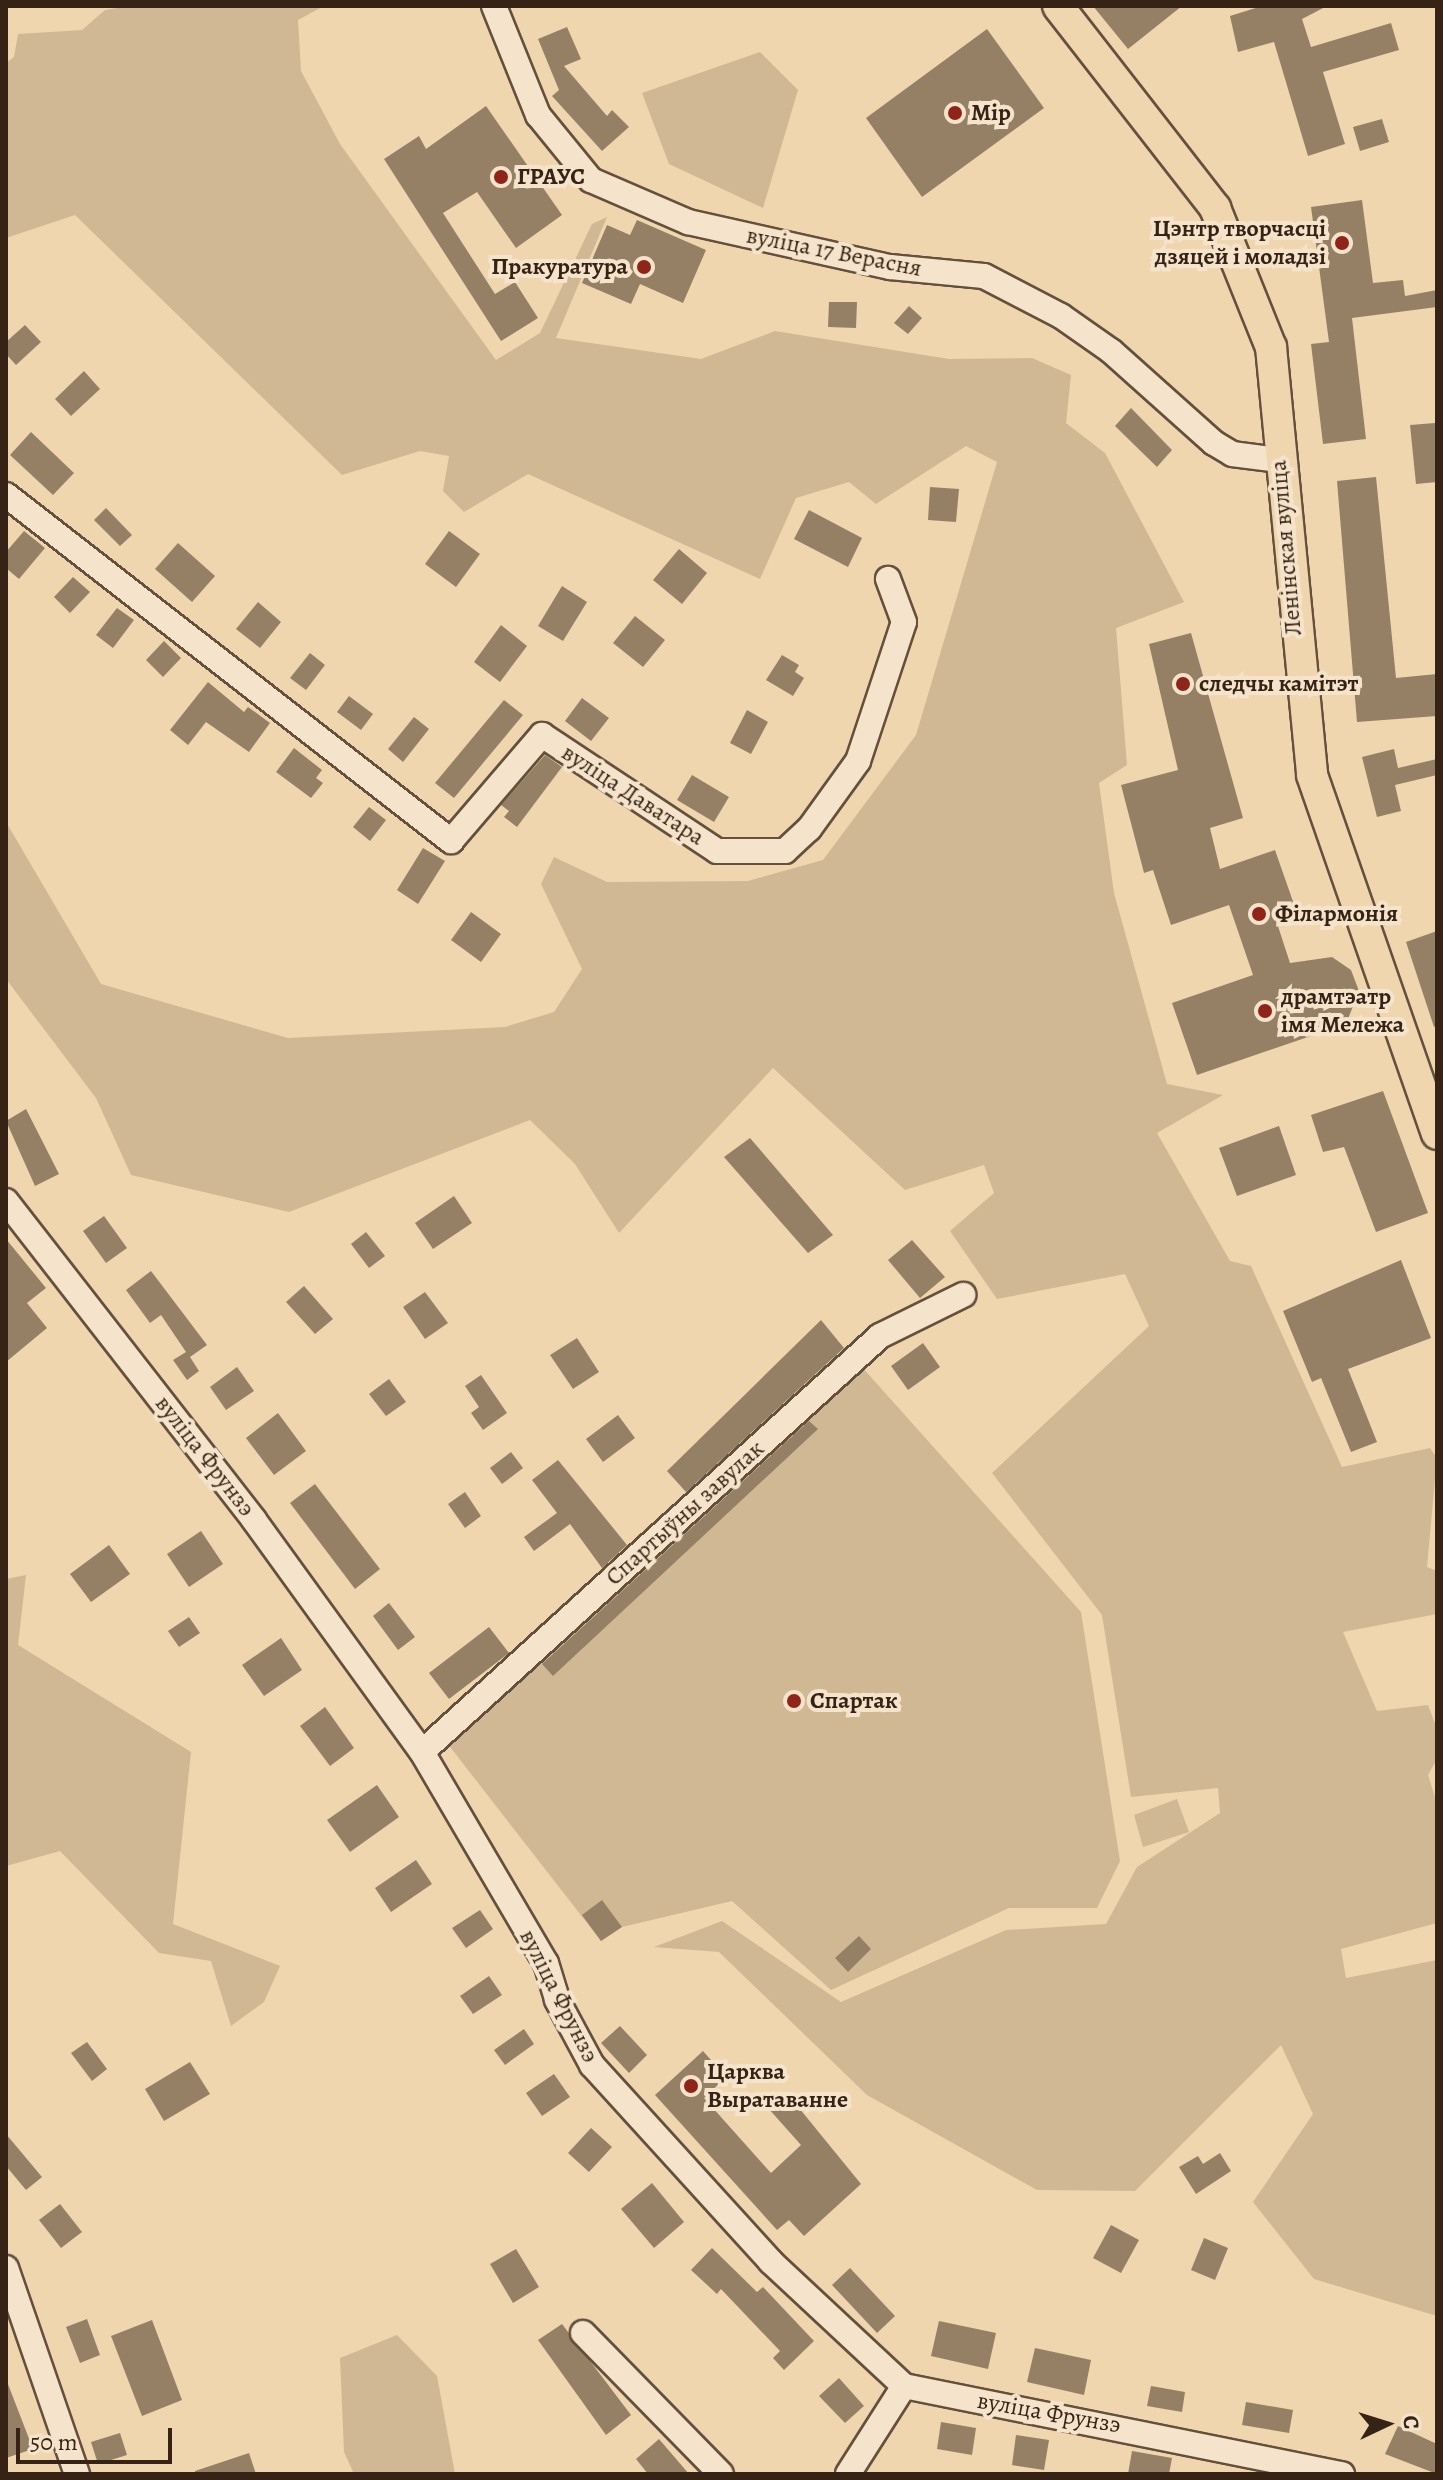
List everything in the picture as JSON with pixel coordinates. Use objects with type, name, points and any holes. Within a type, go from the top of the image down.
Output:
[{"type":"main road","name":"Ленінская вуліца","points":[[1058,6],[1215,208],[1271,347],[1278,460],[1312,775],[1437,1134]]},
{"type":"street","name":"вуліца 17 Верасня","points":[[494,6],[538,115],[591,180],[688,222],[890,267],[984,276],[1061,316],[1111,351],[1214,443],[1232,454],[1278,460]]},
{"type":"street","name":"вуліца Даватара","points":[[6,495],[451,841],[542,735],[717,851],[785,851],[809,829],[858,761],[904,622],[888,579]]},
{"type":"street","name":"вуліца Фрунзэ","points":[[6,1201],[254,1520],[422,1752],[546,1963],[557,2000],[592,2065],[771,2262],[904,2386],[1342,2474]]},
{"type":"street","name":"Спартыўны завулак","points":[[422,1752],[880,1336],[963,1295]]},
{"type":"street","points":[[6,2268],[77,2474]]},
{"type":"street","points":[[583,2333],[721,2474]]},
{"type":"street","points":[[848,2474],[904,2386]]},
{"type":"shaded area","points":[[129,6],[324,6],[298,20],[301,71],[340,144],[496,360],[540,333],[592,224],[607,217],[556,338],[701,359],[775,331],[949,359],[1032,358],[1071,375],[1066,423],[1105,453],[1184,602],[1116,628],[1127,765],[1099,783],[1114,893],[1167,1084],[1223,1095],[1157,1133],[1230,1261],[1251,1266],[1342,1467],[1430,1448],[1437,1458],[1427,1567],[1437,1571],[1437,1614],[1343,1632],[1377,1711],[1428,1705],[1437,1729],[1437,1759],[1428,1775],[1437,1803],[1437,1923],[1341,1949],[1346,1978],[1437,1960],[1437,2316],[1314,2279],[1253,2202],[1313,2114],[1281,2045],[1135,2191],[1037,2190],[867,2095],[719,1952],[654,1947],[722,1921],[841,2002],[1006,1930],[1106,1924],[1137,1867],[1220,1813],[1218,1788],[1131,1797],[1102,1615],[992,1473],[1149,1326],[1125,1274],[997,1299],[950,1231],[994,1193],[984,1165],[905,1190],[773,1068],[619,1233],[575,1164],[530,1120],[289,1212],[131,1175],[96,1098],[6,979],[6,822],[101,984],[288,1038],[505,1027],[554,1012],[582,969],[541,884],[554,857],[607,882],[748,881],[823,860],[916,735],[997,462],[966,446],[876,504],[849,482],[796,498],[760,579],[528,474],[464,512],[443,491],[449,456],[420,451],[342,475],[75,215],[6,238],[6,63],[14,57],[18,34],[82,30],[105,10]]},
{"type":"shaded area","points":[[760,52],[798,90],[763,208],[669,164],[642,93]]},
{"type":"shaded area","name":"Спартак","points":[[861,1366],[1081,1612],[1120,1861],[1097,1908],[1009,1908],[831,1990],[732,1901],[622,1927],[601,1941],[447,1743]]},
{"type":"shaded area","points":[[26,1575],[18,1645],[191,1752],[173,1924],[280,1966],[264,2002],[231,2026],[211,1961],[159,1953],[60,1851],[6,1866],[6,1579]]},
{"type":"shaded area","points":[[1177,1799],[1189,1832],[1143,1847],[1134,1815]]},
{"type":"shaded area","points":[[397,2335],[437,2376],[455,2474],[354,2474],[344,2452],[340,2358]]},
{"type":"building","points":[[1093,6],[1182,6],[1128,49]]},
{"type":"building","points":[[1262,6],[1327,6],[1302,19],[1311,47],[1391,23],[1399,50],[1323,72],[1345,144],[1308,156],[1274,42],[1238,52],[1230,16]]},
{"type":"building","points":[[567,27],[581,59],[564,66],[607,116],[612,110],[629,127],[602,151],[552,96],[559,90],[538,39]]},
{"type":"building","name":"Мір","points":[[987,29],[1044,108],[922,197],[866,118]]},
{"type":"building","points":[[486,106],[562,215],[516,248],[477,192],[443,213],[495,294],[515,282],[538,318],[501,341],[384,159],[419,136],[426,149]]},
{"type":"building","points":[[1382,119],[1389,142],[1360,151],[1353,127]]},
{"type":"building","points":[[1362,200],[1373,283],[1403,280],[1405,296],[1437,290],[1437,307],[1352,318],[1366,439],[1323,444],[1311,344],[1329,342],[1311,207]]},
{"type":"building","name":"Пракуратура","points":[[637,220],[706,250],[683,303],[640,284],[631,304],[582,283],[607,225],[630,235]]},
{"type":"building","points":[[829,302],[857,302],[856,328],[828,327]]},
{"type":"building","points":[[909,306],[922,318],[908,334],[894,323]]},
{"type":"building","points":[[25,325],[41,342],[16,365],[6,354],[6,342]]},
{"type":"building","points":[[84,371],[100,389],[71,416],[55,399]]},
{"type":"building","points":[[1131,408],[1172,450],[1157,467],[1115,426]]},
{"type":"building","points":[[1435,423],[1437,482],[1416,484],[1410,425]]},
{"type":"building","points":[[31,432],[74,473],[53,495],[10,455]]},
{"type":"building","points":[[1376,477],[1396,678],[1437,674],[1437,716],[1357,722],[1337,481]]},
{"type":"building","points":[[930,487],[959,489],[956,522],[928,520]]},
{"type":"building","points":[[106,508],[132,535],[120,546],[94,520]]},
{"type":"building","points":[[809,510],[862,538],[848,567],[794,539]]},
{"type":"building","points":[[24,531],[45,548],[19,579],[6,568],[6,552]]},
{"type":"building","points":[[449,531],[480,554],[456,587],[425,564]]},
{"type":"building","points":[[178,543],[215,576],[192,602],[155,569]]},
{"type":"building","points":[[679,549],[707,573],[682,604],[653,580]]},
{"type":"building","points":[[73,577],[90,592],[70,613],[54,597]]},
{"type":"building","points":[[562,586],[587,602],[563,641],[538,626]]},
{"type":"building","points":[[258,602],[281,622],[260,648],[236,629]]},
{"type":"building","points":[[117,608],[134,620],[113,648],[96,635]]},
{"type":"building","points":[[635,616],[665,640],[643,667],[613,643]]},
{"type":"building","points":[[501,625],[527,646],[500,682],[474,662]]},
{"type":"building","points":[[1191,633],[1243,818],[1210,828],[1220,869],[1275,850],[1296,910],[1275,917],[1290,963],[1332,957],[1351,970],[1359,991],[1346,1024],[1197,1075],[1172,1003],[1253,975],[1229,905],[1171,925],[1153,870],[1144,873],[1121,785],[1178,770],[1149,644]]},
{"type":"building","points":[[164,641],[181,658],[163,677],[146,660]]},
{"type":"building","points":[[310,653],[325,665],[306,690],[290,678]]},
{"type":"building","points":[[782,655],[799,665],[795,672],[804,678],[793,696],[766,680]]},
{"type":"building","points":[[208,682],[244,712],[248,707],[270,723],[249,752],[206,722],[188,745],[170,730]]},
{"type":"building","points":[[349,696],[373,714],[361,730],[337,712]]},
{"type":"building","points":[[582,698],[609,718],[591,741],[565,721]]},
{"type":"building","points":[[504,700],[523,715],[454,798],[435,783]]},
{"type":"building","points":[[747,710],[768,722],[751,754],[730,743]]},
{"type":"building","points":[[414,717],[429,729],[403,762],[388,749]]},
{"type":"building","points":[[294,748],[322,770],[316,778],[323,783],[311,798],[276,772]]},
{"type":"building","points":[[1394,749],[1398,768],[1437,759],[1437,775],[1395,785],[1401,811],[1377,817],[1362,757]]},
{"type":"building","points":[[545,755],[562,767],[517,827],[504,817],[509,811],[501,805]]},
{"type":"building","points":[[692,775],[729,797],[714,822],[677,800]]},
{"type":"building","points":[[369,807],[386,820],[370,841],[353,827]]},
{"type":"building","points":[[423,848],[445,861],[418,904],[397,890]]},
{"type":"building","points":[[471,912],[501,934],[481,962],[451,940]]},
{"type":"building","points":[[1437,931],[1437,1026],[1434,1027],[1406,942]]},
{"type":"building","points":[[1383,1091],[1428,1213],[1376,1232],[1344,1147],[1323,1152],[1311,1115]]},
{"type":"building","points":[[26,1109],[59,1174],[35,1186],[6,1121]]},
{"type":"building","points":[[1279,1126],[1296,1175],[1237,1196],[1219,1148]]},
{"type":"building","points":[[750,1138],[833,1235],[808,1253],[724,1157]]},
{"type":"building","points":[[454,1196],[472,1223],[433,1249],[415,1223]]},
{"type":"building","points":[[104,1216],[127,1248],[106,1263],[83,1231]]},
{"type":"building","points":[[366,1232],[385,1256],[369,1268],[351,1244]]},
{"type":"building","points":[[6,1239],[46,1288],[27,1303],[47,1328],[6,1362]]},
{"type":"building","points":[[912,1240],[945,1277],[920,1298],[888,1260]]},
{"type":"building","points":[[1401,1260],[1431,1338],[1348,1369],[1377,1442],[1351,1452],[1321,1378],[1312,1382],[1283,1311]]},
{"type":"building","points":[[151,1271],[207,1345],[190,1357],[199,1371],[187,1380],[173,1360],[186,1352],[161,1315],[150,1323],[126,1290]]},
{"type":"building","points":[[304,1286],[333,1319],[315,1334],[286,1302]]},
{"type":"building","points":[[425,1292],[448,1323],[425,1339],[403,1307]]},
{"type":"building","points":[[821,1320],[844,1348],[686,1492],[667,1471]]},
{"type":"building","points":[[577,1338],[599,1372],[573,1389],[550,1355]]},
{"type":"building","points":[[923,1343],[940,1367],[908,1390],[891,1366]]},
{"type":"building","points":[[237,1367],[254,1391],[226,1410],[210,1387]]},
{"type":"building","points":[[481,1375],[507,1413],[483,1430],[471,1413],[479,1407],[465,1386]]},
{"type":"building","points":[[389,1379],[406,1402],[386,1416],[369,1394]]},
{"type":"building","points":[[278,1413],[306,1451],[274,1475],[246,1438]]},
{"type":"building","points":[[618,1415],[635,1438],[603,1462],[586,1439]]},
{"type":"building","points":[[809,1421],[818,1429],[553,1676],[542,1664]]},
{"type":"building","points":[[511,1452],[523,1468],[502,1484],[490,1468]]},
{"type":"building","points":[[558,1460],[627,1545],[602,1568],[570,1524],[534,1551],[524,1537],[557,1513],[532,1480]]},
{"type":"building","points":[[315,1484],[380,1569],[355,1589],[290,1503]]},
{"type":"building","points":[[465,1492],[481,1516],[465,1528],[448,1504]]},
{"type":"building","points":[[201,1531],[223,1564],[189,1587],[167,1554]]},
{"type":"building","points":[[109,1545],[130,1574],[91,1602],[70,1574]]},
{"type":"building","points":[[389,1603],[415,1637],[398,1650],[373,1616]]},
{"type":"building","points":[[189,1617],[200,1633],[179,1647],[168,1631]]},
{"type":"building","points":[[489,1627],[509,1653],[449,1699],[429,1673]]},
{"type":"building","points":[[281,1638],[302,1670],[264,1696],[242,1665]]},
{"type":"building","points":[[325,1707],[354,1748],[330,1766],[300,1726]]},
{"type":"building","points":[[377,1785],[399,1817],[350,1852],[327,1820]]},
{"type":"building","points":[[416,1860],[432,1884],[391,1912],[375,1888]]},
{"type":"building","points":[[602,1900],[622,1927],[601,1941],[582,1915]]},
{"type":"building","points":[[480,1910],[493,1929],[466,1948],[452,1928]]},
{"type":"building","points":[[859,1936],[871,1949],[848,1972],[835,1958]]},
{"type":"building","points":[[489,1976],[502,1995],[473,2014],[460,1996]]},
{"type":"building","points":[[620,2026],[647,2055],[629,2073],[601,2043]]},
{"type":"building","points":[[524,2029],[534,2044],[505,2065],[494,2050]]},
{"type":"building","points":[[87,2042],[107,2069],[92,2081],[71,2053]]},
{"type":"building","points":[[703,2051],[726,2077],[704,2098],[771,2173],[801,2145],[768,2108],[786,2092],[861,2184],[804,2236],[789,2220],[777,2230],[655,2095]]},
{"type":"building","points":[[190,2062],[210,2094],[164,2121],[145,2089]]},
{"type":"building","points":[[554,2074],[570,2097],[542,2116],[526,2093]]},
{"type":"building","points":[[591,2128],[612,2147],[589,2172],[568,2153]]},
{"type":"building","points":[[6,2134],[42,2177],[26,2190],[6,2166]]},
{"type":"building","points":[[1220,2153],[1231,2171],[1196,2194],[1179,2167],[1198,2156],[1203,2164]]},
{"type":"building","points":[[652,2183],[684,2222],[654,2248],[621,2209]]},
{"type":"building","points":[[60,2204],[82,2232],[61,2248],[39,2220]]},
{"type":"building","points":[[1111,2225],[1139,2240],[1121,2273],[1093,2258]]},
{"type":"building","points":[[1204,2238],[1228,2248],[1215,2280],[1191,2270]]},
{"type":"building","points":[[712,2248],[757,2292],[763,2287],[814,2341],[784,2370],[773,2358],[780,2351],[721,2289],[717,2294],[691,2270]]},
{"type":"building","points":[[516,2249],[539,2287],[513,2303],[490,2264]]},
{"type":"building","points":[[850,2268],[895,2316],[877,2333],[832,2285]]},
{"type":"building","points":[[87,2319],[100,2355],[80,2363],[66,2327]]},
{"type":"building","points":[[152,2320],[182,2400],[142,2416],[111,2336]]},
{"type":"building","points":[[939,2321],[996,2333],[988,2369],[931,2356]]},
{"type":"building","points":[[562,2324],[631,2415],[606,2435],[538,2340]]},
{"type":"building","points":[[1035,2348],[1091,2360],[1084,2395],[1027,2382]]},
{"type":"building","points":[[839,2378],[864,2406],[845,2423],[819,2396]]},
{"type":"building","points":[[6,2379],[33,2449],[6,2458]]},
{"type":"building","points":[[1151,2386],[1185,2392],[1182,2412],[1147,2406]]},
{"type":"building","points":[[1246,2402],[1293,2410],[1289,2433],[1242,2425]]},
{"type":"building","points":[[941,2422],[976,2428],[972,2455],[937,2449]]},
{"type":"building","points":[[1398,2426],[1437,2444],[1437,2474],[1385,2454]]},
{"type":"building","points":[[120,2433],[127,2455],[98,2464],[91,2442]]},
{"type":"building","points":[[1016,2435],[1049,2440],[1044,2470],[1012,2465]]},
{"type":"building","points":[[659,2439],[689,2474],[648,2474],[636,2459]]},
{"type":"building","points":[[1132,2451],[1172,2458],[1169,2474],[1128,2474]]},
{"type":"building","points":[[249,2453],[256,2474],[195,2474],[195,2471]]},
{"type":"place","name":"Мір","points":[[955,113]]},
{"type":"place","name":"ГРАУС","points":[[501,177]]},
{"type":"place","name":"Цэнтр творчасці дзяцей і моладзі","points":[[1342,243]]},
{"type":"place","name":"Пракуратура","points":[[644,267]]},
{"type":"place","name":"следчы камітэт","points":[[1183,684]]},
{"type":"place","name":"Філармонія","points":[[1259,914]]},
{"type":"place","name":"драмтэатр імя Мележа","points":[[1265,1011]]},
{"type":"place","name":"Спартак","points":[[794,1701]]},
{"type":"place","name":"Царква Выратаванне","points":[[691,2086]]}]
